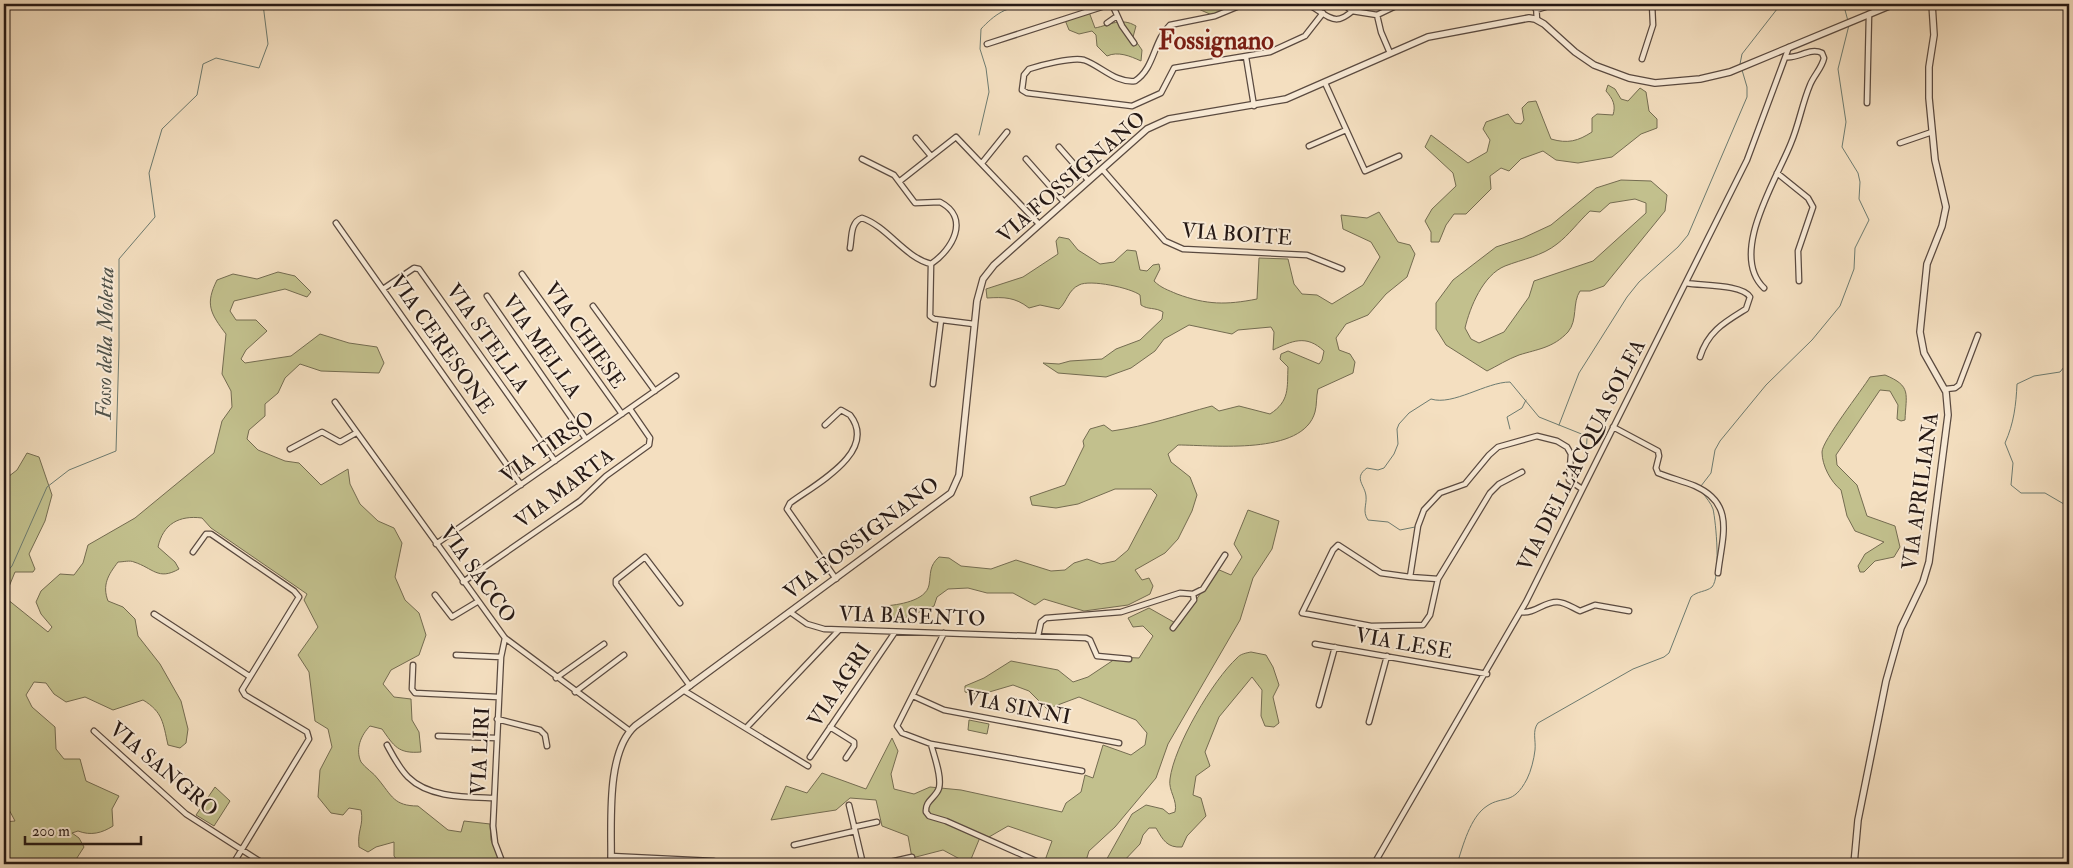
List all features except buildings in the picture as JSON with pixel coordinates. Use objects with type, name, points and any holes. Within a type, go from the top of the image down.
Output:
[{"type":"street","points":[[987,44],[1111,4],[1134,42]]},
{"type":"street","points":[[1244,4],[1215,16],[1170,25],[1162,36],[1146,72],[1134,81],[1111,75],[1086,61],[1078,60],[1029,69],[1024,75],[1021,89],[1027,93],[1132,106],[1161,92],[1174,68],[1268,52],[1304,37],[1323,13]]},
{"type":"street","points":[[1308,4],[1339,20],[1360,4]]},
{"type":"street","points":[[1343,4],[1352,11],[1377,15],[1400,4]]},
{"type":"street","points":[[1555,4],[1536,7],[1537,20],[1589,62],[1643,82],[1655,83],[1693,80],[1738,69],[1894,4]]},
{"type":"street","points":[[1642,59],[1654,24],[1652,4]]},
{"type":"street","name":"VIA APRILIANA","points":[[1854,864],[1858,820],[1886,681],[1901,628],[1924,582],[1930,562],[1948,412],[1946,389],[1924,353],[1920,336],[1927,264],[1942,226],[1946,209],[1935,160],[1928,81],[1934,35],[1932,4]]},
{"type":"street","points":[[1867,103],[1869,14]]},
{"type":"street","points":[[1377,15],[1381,32],[1390,53]]},
{"type":"street","points":[[1107,24],[1117,16]]},
{"type":"street","name":"VIA FOSSIGNANO","points":[[611,864],[615,765],[620,746],[630,731],[683,690],[937,505],[954,488],[959,472],[978,293],[985,275],[1088,180],[1141,134],[1162,121],[1254,106],[1286,98],[1325,83],[1419,40],[1445,33],[1529,18],[1537,20]]},
{"type":"street","name":"VIA DELL'ACQUA SOLFA","points":[[1374,864],[1487,674],[1521,612],[1749,156],[1789,47]]},
{"type":"street","points":[[1764,288],[1754,276],[1754,239],[1758,215],[1793,139],[1809,86],[1824,58],[1822,53],[1816,51],[1793,58],[1786,57]]},
{"type":"street","points":[[1246,57],[1254,106]]},
{"type":"street","points":[[1325,83],[1365,171],[1399,156]]},
{"type":"street","points":[[1309,146],[1346,130]]},
{"type":"street","points":[[982,164],[1007,132]]},
{"type":"street","points":[[1900,142],[1932,132]]},
{"type":"street","points":[[900,181],[956,137],[1040,224]]},
{"type":"street","points":[[916,138],[931,156]]},
{"type":"street","points":[[1059,148],[1088,180]]},
{"type":"street","points":[[862,159],[890,172],[900,181],[914,202],[919,204],[942,203],[950,209],[956,220],[956,233],[949,248],[931,264],[930,316],[933,319],[974,324]]},
{"type":"street","points":[[1026,159],[1064,202]]},
{"type":"street","name":"VIA BOITE","points":[[1102,168],[1172,246],[1181,249],[1307,255],[1342,269]]},
{"type":"street","points":[[1777,173],[1808,198],[1813,207],[1798,253],[1799,281]]},
{"type":"street","points":[[850,248],[854,224],[862,218],[889,235],[918,259],[931,264]]},
{"type":"street","name":"VIA CERESONE","points":[[336,223],[521,485]]},
{"type":"street","name":"VIA STELLA","points":[[383,289],[412,269],[420,269],[555,461]]},
{"type":"street","name":"VIA CHIESE","points":[[522,274],[622,414]]},
{"type":"street","points":[[1686,283],[1736,288],[1746,292],[1750,297],[1746,309],[1730,317],[1718,327],[1700,357]]},
{"type":"street","name":"VIA MELLA","points":[[487,296],[586,439]]},
{"type":"street","points":[[593,306],[655,391]]},
{"type":"street","points":[[933,384],[941,320]]},
{"type":"street","points":[[1946,389],[1955,388],[1959,385],[1978,335]]},
{"type":"street","name":"VIA TIRSO","points":[[436,544],[676,376]]},
{"type":"street","name":"VIA SACCO","points":[[335,402],[504,638],[574,692],[630,731]]},
{"type":"street","name":"VIA MARTA","points":[[463,582],[580,501],[606,476],[650,444],[650,438],[630,409]]},
{"type":"street","points":[[825,425],[840,411],[848,413],[857,428],[853,452],[844,463],[788,504],[786,508],[836,579]]},
{"type":"street","points":[[1613,427],[1658,451],[1659,456],[1656,468],[1658,473],[1697,487],[1718,502],[1723,510],[1724,521],[1718,574]]},
{"type":"street","points":[[290,449],[321,432],[327,433],[340,442],[356,433]]},
{"type":"street","points":[[1410,577],[1418,524],[1424,510],[1439,494],[1465,484],[1489,454],[1498,447],[1537,436],[1561,442],[1568,448],[1571,455],[1569,480],[1582,489]]},
{"type":"street","points":[[1438,579],[1381,573],[1338,545],[1333,550],[1302,612],[1306,615],[1371,626],[1421,626],[1428,619],[1438,579],[1491,492],[1499,484],[1522,472]]},
{"type":"street","points":[[193,552],[206,534],[211,534],[298,594],[298,601],[242,688],[244,694],[307,732],[309,738],[233,864]]},
{"type":"street","points":[[1038,636],[1041,622],[1046,618],[1121,612],[1180,593],[1193,594],[1203,589],[1225,555]]},
{"type":"street","points":[[680,603],[645,557],[616,580],[616,584],[690,686]]},
{"type":"street","points":[[1173,628],[1194,600],[1193,594]]},
{"type":"street","points":[[435,595],[452,617],[477,602]]},
{"type":"street","points":[[1521,612],[1531,612],[1544,605],[1556,602],[1581,612],[1595,605],[1629,611]]},
{"type":"street","name":"VIA BASENTO","points":[[790,612],[812,626],[839,630],[1088,638],[1097,656],[1128,659]]},
{"type":"street","points":[[154,614],[249,676]]},
{"type":"street","points":[[748,726],[839,630]]},
{"type":"street","name":"VIA AGRI","points":[[810,757],[894,632]]},
{"type":"street","points":[[944,633],[898,724],[898,730],[914,739],[931,744],[1082,771]]},
{"type":"street","name":"VIA LIRI","points":[[503,864],[494,835],[493,798],[500,657],[504,638]]},
{"type":"street","points":[[556,678],[604,644]]},
{"type":"street","name":"VIA LESE","points":[[1315,644],[1487,674]]},
{"type":"street","points":[[1319,705],[1335,647]]},
{"type":"street","points":[[574,692],[624,654]]},
{"type":"street","points":[[456,655],[500,657]]},
{"type":"street","points":[[1368,722],[1387,656]]},
{"type":"street","points":[[413,665],[412,689],[415,693],[498,697]]},
{"type":"street","points":[[683,690],[808,766]]},
{"type":"street","name":"VIA SINNI","points":[[913,696],[944,710],[1119,743]]},
{"type":"street","points":[[497,719],[540,730],[545,735],[547,746]]},
{"type":"street","points":[[830,728],[854,742],[854,746],[846,758]]},
{"type":"street","name":"VIA SANGRO","points":[[94,731],[186,814],[264,864]]},
{"type":"street","points":[[438,736],[496,738]]},
{"type":"street","points":[[931,744],[940,785],[937,793],[926,805],[927,814],[1030,862],[1043,864]]},
{"type":"street","points":[[387,745],[405,773],[418,784],[444,794],[493,798]]},
{"type":"street","points":[[849,805],[863,864]]},
{"type":"street","points":[[794,845],[877,822]]},
{"type":"street","points":[[611,856],[724,864]]},
{"type":"street","points":[[882,864],[912,857]]},
{"type":"shaded area","points":[[1187,4],[1239,4],[1212,15]]},
{"type":"shaded area","points":[[1089,12],[1095,28],[1120,22],[1131,23],[1136,26],[1133,37],[1142,50],[1141,61],[1120,54],[1107,56],[1097,46],[1096,35],[1092,31],[1079,34],[1069,30],[1065,20]]},
{"type":"shaded area","points":[[1608,85],[1615,89],[1621,99],[1628,101],[1640,88],[1646,92],[1649,111],[1657,119],[1657,128],[1641,134],[1612,157],[1578,163],[1556,160],[1543,151],[1521,159],[1509,171],[1501,168],[1490,176],[1491,189],[1466,214],[1454,214],[1446,225],[1439,242],[1431,242],[1431,232],[1425,221],[1432,209],[1456,186],[1453,173],[1425,147],[1431,135],[1468,163],[1487,152],[1490,140],[1483,129],[1486,122],[1508,114],[1515,123],[1521,124],[1524,120],[1522,108],[1528,102],[1536,101],[1551,139],[1568,141],[1582,138],[1592,132],[1592,118],[1597,114],[1613,115],[1613,102],[1606,91]]},
{"type":"shaded area","points":[[1621,180],[1651,181],[1667,195],[1665,211],[1604,286],[1590,291],[1580,291],[1576,301],[1573,322],[1568,332],[1551,345],[1515,357],[1487,371],[1446,345],[1436,329],[1436,303],[1453,280],[1496,247],[1523,238],[1551,225],[1596,188]],"holes":[[[1635,199],[1646,203],[1646,213],[1593,261],[1534,281],[1529,297],[1504,332],[1479,343],[1471,339],[1465,328],[1470,311],[1484,284],[1497,270],[1551,248],[1566,236],[1590,211],[1600,212],[1610,203]]]},
{"type":"shaded area","points":[[1379,212],[1398,242],[1410,245],[1415,254],[1407,277],[1386,294],[1368,315],[1346,324],[1336,338],[1339,350],[1350,354],[1355,362],[1353,373],[1318,389],[1315,412],[1307,426],[1293,436],[1276,442],[1255,445],[1178,445],[1168,454],[1171,462],[1190,477],[1197,495],[1192,511],[1178,539],[1165,553],[1135,570],[1142,580],[1149,578],[1153,586],[1150,594],[1128,605],[1084,611],[1044,599],[1035,605],[1013,593],[987,593],[968,588],[948,589],[937,597],[934,606],[926,610],[900,620],[885,614],[884,606],[897,605],[923,595],[929,585],[932,567],[939,557],[949,558],[961,566],[991,569],[1016,560],[1051,571],[1065,570],[1074,563],[1087,559],[1101,564],[1115,561],[1128,550],[1157,495],[1151,489],[1115,489],[1078,504],[1056,508],[1032,505],[1030,497],[1065,485],[1084,446],[1083,441],[1090,429],[1104,425],[1112,431],[1125,429],[1212,406],[1219,411],[1239,406],[1270,414],[1281,404],[1286,394],[1288,367],[1280,359],[1281,354],[1288,351],[1319,364],[1324,351],[1311,342],[1305,341],[1293,342],[1273,350],[1274,332],[1271,327],[1238,330],[1232,334],[1189,325],[1164,339],[1155,351],[1131,368],[1106,377],[1058,373],[1043,363],[1059,364],[1070,361],[1102,359],[1116,349],[1140,340],[1162,319],[1163,312],[1141,305],[1140,295],[1135,292],[1101,284],[1084,283],[1075,287],[1059,309],[1040,305],[1029,308],[1009,298],[987,298],[986,289],[1023,277],[1058,254],[1056,241],[1059,237],[1069,239],[1078,250],[1100,264],[1114,262],[1127,250],[1136,251],[1140,270],[1147,271],[1153,265],[1159,264],[1160,269],[1154,281],[1165,289],[1198,300],[1217,303],[1257,299],[1259,258],[1288,259],[1294,284],[1302,294],[1317,295],[1332,304],[1363,285],[1380,257],[1371,242],[1343,229],[1341,215],[1367,218]]},
{"type":"shaded area","points":[[278,272],[295,276],[311,292],[307,297],[285,289],[234,301],[230,311],[236,320],[256,320],[267,331],[246,350],[241,359],[245,363],[291,356],[320,334],[349,343],[377,347],[384,363],[379,373],[321,371],[300,364],[285,378],[278,393],[265,404],[265,416],[249,430],[247,439],[258,450],[285,461],[299,463],[321,485],[348,469],[350,484],[360,504],[378,521],[394,528],[402,543],[395,577],[405,600],[419,613],[426,635],[419,655],[391,670],[383,684],[394,697],[411,699],[412,720],[419,732],[421,752],[407,752],[397,748],[382,729],[370,726],[360,743],[359,757],[361,762],[394,799],[410,806],[418,806],[448,830],[461,832],[464,821],[490,824],[491,840],[501,864],[441,864],[435,861],[423,864],[400,864],[394,856],[394,842],[376,847],[368,852],[359,847],[362,820],[361,810],[349,808],[343,815],[331,813],[318,797],[320,770],[332,747],[328,729],[315,721],[309,672],[298,655],[318,627],[304,600],[307,594],[211,528],[202,518],[194,517],[173,523],[160,539],[158,547],[175,562],[179,569],[161,574],[132,561],[118,562],[111,571],[106,585],[108,601],[123,607],[135,619],[138,636],[160,664],[181,701],[188,729],[186,743],[180,748],[168,745],[161,719],[155,709],[143,700],[113,710],[85,697],[66,702],[54,694],[46,683],[34,682],[26,695],[32,707],[55,727],[56,749],[64,759],[80,759],[86,781],[119,796],[112,809],[113,826],[96,833],[78,831],[72,833],[79,838],[84,847],[73,864],[4,864],[4,822],[15,821],[6,804],[4,804],[4,480],[17,470],[27,453],[39,457],[52,495],[45,521],[29,554],[35,569],[33,572],[15,572],[8,589],[7,599],[48,632],[52,627],[41,614],[36,602],[41,591],[60,574],[74,575],[83,563],[88,545],[135,518],[214,453],[222,421],[232,407],[231,391],[222,374],[226,334],[213,314],[210,302],[217,280],[233,274],[257,279]]},
{"type":"shaded area","points":[[1885,375],[1900,383],[1903,387],[1906,397],[1905,420],[1897,419],[1898,405],[1890,391],[1880,390],[1836,455],[1837,465],[1857,485],[1867,516],[1895,526],[1900,547],[1894,557],[1875,561],[1864,572],[1860,572],[1858,566],[1865,554],[1884,542],[1855,531],[1847,516],[1841,490],[1825,468],[1822,452],[1828,437],[1870,377]]},
{"type":"shaded area","points":[[1248,510],[1279,521],[1272,549],[1253,578],[1240,620],[1168,744],[1156,778],[1115,827],[1089,851],[1085,864],[1044,863],[1052,841],[1008,826],[989,837],[981,835],[969,864],[943,850],[912,858],[908,836],[882,826],[876,800],[850,798],[836,810],[771,820],[786,786],[807,793],[822,773],[866,789],[892,738],[898,751],[891,774],[894,789],[914,794],[930,787],[961,790],[1062,812],[1066,803],[1081,792],[1085,775],[1093,778],[1103,745],[1131,755],[1145,745],[1147,733],[1136,720],[1079,697],[1047,709],[1029,691],[1013,685],[979,695],[965,692],[965,686],[984,678],[1011,661],[1058,670],[1073,682],[1088,677],[1118,657],[1139,658],[1153,636],[1143,626],[1133,627],[1128,618],[1149,608],[1179,625],[1217,569],[1231,575],[1242,557],[1234,544]]},
{"type":"shaded area","points":[[1251,652],[1266,655],[1273,667],[1279,685],[1273,697],[1279,723],[1274,727],[1265,726],[1261,716],[1262,690],[1252,677],[1219,717],[1205,752],[1210,766],[1196,776],[1193,795],[1201,798],[1206,816],[1187,836],[1182,847],[1169,845],[1163,840],[1156,828],[1149,828],[1143,835],[1140,844],[1121,864],[1104,864],[1132,814],[1146,805],[1163,809],[1169,814],[1175,812],[1176,808],[1170,788],[1170,779],[1173,765],[1187,732],[1206,697],[1227,668],[1243,654]]},
{"type":"shaded area","points":[[969,720],[989,724],[987,734],[968,730]]},
{"type":"shaded area","points":[[215,787],[230,801],[214,826],[196,815]]},
{"type":"waterway","name":"Fosso della Moletta","points":[[4,575],[12,566],[47,487],[69,470],[116,451],[119,259],[155,217],[149,173],[162,129],[197,95],[203,64],[216,58],[259,68],[268,44],[263,4]]},
{"type":"waterway","points":[[979,135],[989,92],[986,68],[980,49],[981,29],[996,15],[1008,9],[1027,9],[1040,4]]},
{"type":"waterway","points":[[1740,64],[1742,54],[1781,4]]},
{"type":"waterway","points":[[1847,4],[1845,10],[1848,21]]},
{"type":"waterway","points":[[1701,486],[1711,473],[1715,450],[1720,441],[1766,385],[1812,340],[1840,306],[1854,269],[1855,248],[1869,220],[1859,199],[1860,182],[1858,173],[1842,147],[1846,122],[1838,69],[1849,25]]},
{"type":"waterway","points":[[1559,425],[1579,373],[1627,297],[1639,282],[1678,247],[1688,235],[1747,97],[1747,87],[1742,70]]},
{"type":"waterway","points":[[2069,361],[2060,372],[2034,376],[2017,384],[2014,414],[2005,443],[2013,463],[2011,485],[2021,493],[2045,493],[2069,507]]},
{"type":"waterway","points":[[1415,527],[1400,530],[1388,522],[1368,520],[1365,511],[1366,496],[1360,478],[1367,468],[1378,470],[1384,468],[1394,454],[1398,444],[1397,429],[1399,424],[1409,413],[1431,399],[1440,400],[1459,397],[1501,383],[1510,382],[1539,417],[1584,435],[1587,438],[1586,455],[1574,479]]},
{"type":"waterway","points":[[1510,429],[1507,417],[1522,408],[1526,400]]},
{"type":"waterway","points":[[1457,864],[1468,832],[1476,817],[1487,806],[1512,797],[1527,779],[1534,757],[1535,732],[1538,723],[1633,669],[1664,657],[1669,653],[1691,597],[1710,589],[1715,581],[1717,549],[1714,516],[1712,507],[1703,493]]},
{"type":"district","name":"Fossignano","points":[[1216,40]]}]
